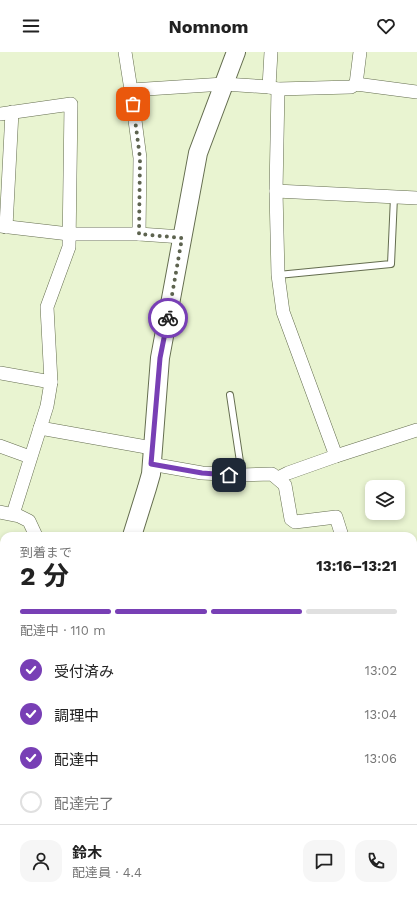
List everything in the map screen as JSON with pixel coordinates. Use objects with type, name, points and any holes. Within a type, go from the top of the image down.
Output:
[{"type":"street","points":[[125,52],[140,158],[139,234]]},
{"type":"street","points":[[133,532],[151,474],[160,358],[198,153],[236,52]]},
{"type":"street","points":[[272,52],[278,275],[282,312],[336,456]]},
{"type":"street","points":[[356,84],[360,52]]},
{"type":"street","points":[[131,90],[224,84],[273,88],[352,87],[356,84],[417,92]]},
{"type":"street","points":[[34,532],[29,521],[6,513],[30,457],[40,428],[47,406],[51,382],[47,307],[69,247],[69,234],[71,104],[6,113],[3,226],[69,234],[139,234],[182,238]]},
{"type":"street","points":[[276,191],[417,198]]},
{"type":"street","points":[[0,373],[51,382]]},
{"type":"street","points":[[40,428],[152,456],[202,473],[242,475],[272,474],[285,485],[291,519],[295,522],[336,517],[341,532]]},
{"type":"street","points":[[278,478],[336,456],[417,430]]},
{"type":"street","points":[[0,446],[30,457]]},
{"type":"lane","points":[[278,275],[391,264],[394,197]]},
{"type":"lane","points":[[230,395],[242,475]]},
{"type":"way so far","points":[[133,104],[140,158],[139,234],[182,238],[168,318]]},
{"type":"route","points":[[168,318],[160,358],[151,464],[202,473],[229,475]]}]
